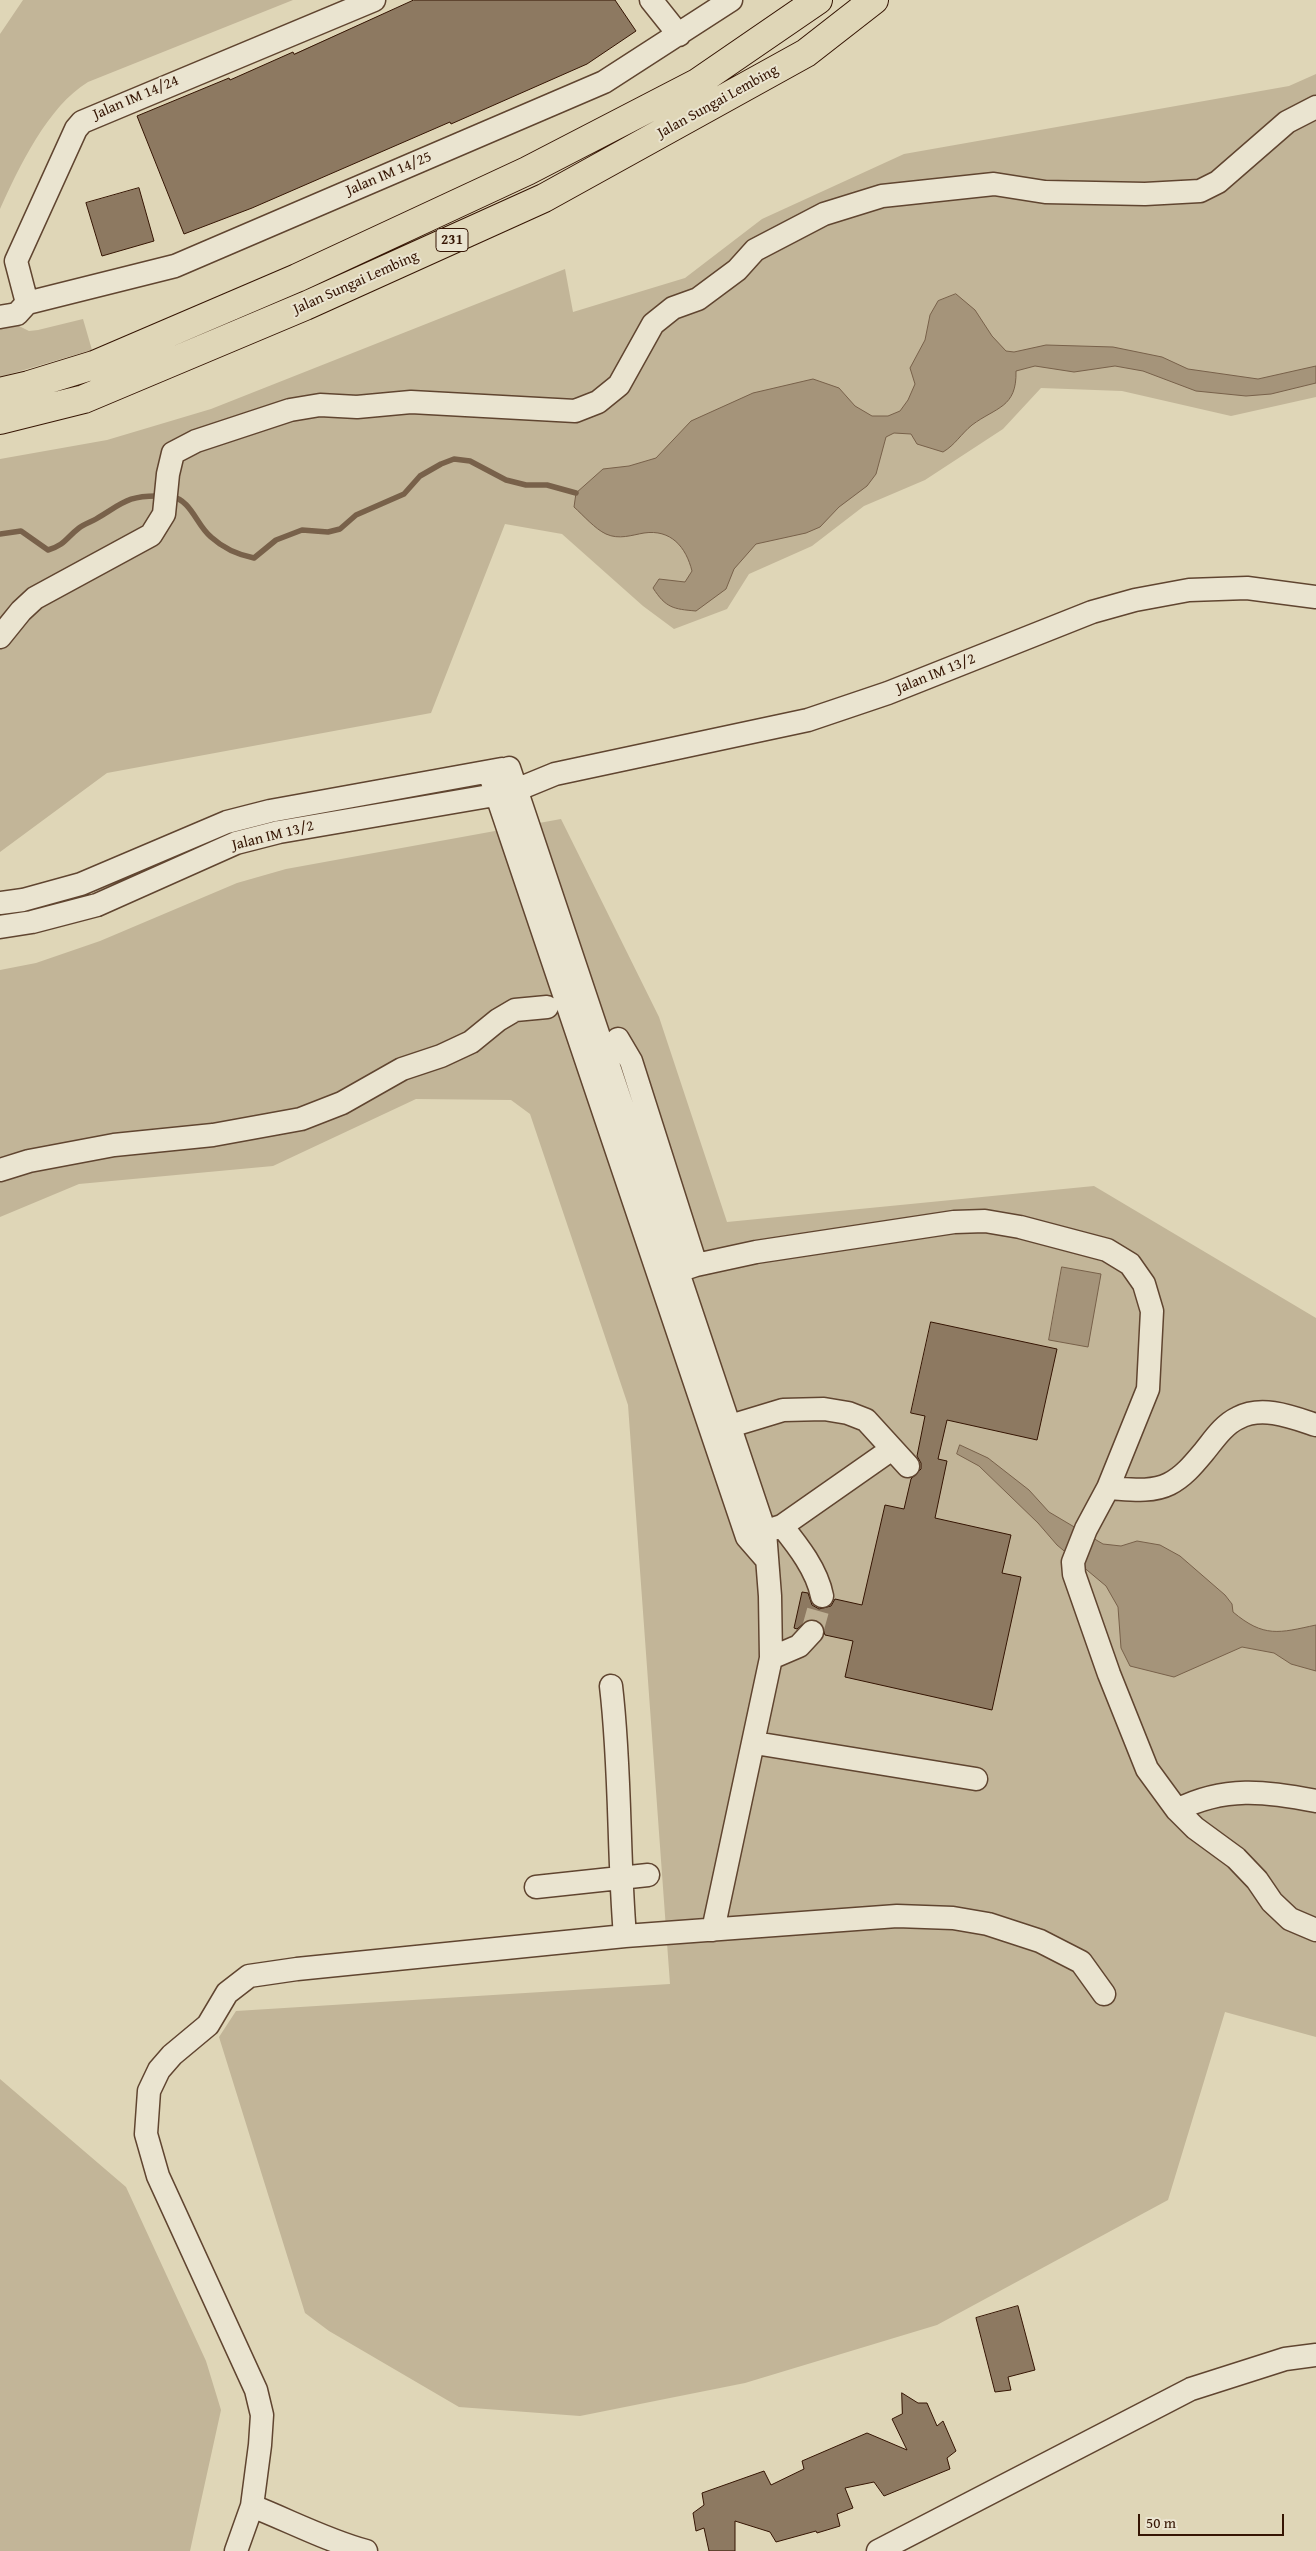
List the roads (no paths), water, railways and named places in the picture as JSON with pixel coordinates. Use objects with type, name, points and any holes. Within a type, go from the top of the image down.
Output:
[{"type":"main road","name":"Jalan Sungai Lembing","points":[[0,392],[94,365],[297,278],[527,171],[696,83],[818,0]]},
{"type":"main road","name":"Jalan Sungai Lembing","points":[[0,420],[84,399],[305,306],[544,198],[806,53],[874,0]]},
{"type":"street","name":"Jalan IM 14/24","points":[[27,303],[16,261],[76,129],[82,122],[374,0]]},
{"type":"street","points":[[650,0],[678,35]]},
{"type":"street","name":"Jalan IM 14/25","points":[[0,317],[17,314],[27,303],[176,266],[604,82],[731,0]]},
{"type":"street","points":[[0,637],[20,610],[35,598],[151,534],[164,514],[168,474],[173,453],[196,441],[290,410],[320,404],[356,407],[411,402],[575,411],[598,402],[619,385],[653,324],[674,308],[698,298],[737,270],[755,250],[824,214],[882,196],[994,184],[1045,192],[1145,194],[1200,191],[1218,182],[1287,122],[1316,107]]},
{"type":"street","name":"Jalan IM 13/2","points":[[0,927],[32,922],[96,905],[236,843],[279,832],[506,792],[555,774],[808,720],[888,694],[1092,612],[1135,600],[1189,590],[1247,588],[1316,597]]},
{"type":"street","points":[[499,770],[721,1429],[764,1532],[770,1596],[771,1658],[755,1743],[713,1930]]},
{"type":"street","name":"Jalan IM 13/2","points":[[0,904],[81,884],[227,822],[270,811],[499,770],[555,774]]},
{"type":"street","points":[[0,1170],[29,1161],[114,1145],[213,1135],[301,1118],[342,1103],[402,1069],[441,1056],[471,1042],[498,1020],[515,1010],[547,1006]]},
{"type":"street","points":[[618,1039],[631,1061],[687,1268],[684,1318]]},
{"type":"street","points":[[633,1166],[687,1268]]},
{"type":"street","points":[[687,1268],[766,1251],[984,1221],[1020,1227],[1107,1250],[1130,1264],[1144,1284],[1152,1311],[1148,1389],[1108,1488],[1086,1529],[1073,1562],[1074,1574],[1084,1606],[1147,1769],[1177,1810],[1194,1828],[1236,1858],[1257,1880],[1272,1902],[1290,1919],[1316,1930]]},
{"type":"street","points":[[721,1429],[783,1410],[824,1409],[848,1413],[866,1420],[908,1466]]},
{"type":"street","points":[[1108,1488],[1148,1490],[1168,1484],[1187,1471],[1224,1427],[1238,1417],[1252,1414],[1279,1414],[1316,1425]]},
{"type":"street","points":[[764,1532],[892,1449]]},
{"type":"street","points":[[764,1532],[798,1546],[819,1582],[822,1596]]},
{"type":"street","points":[[771,1658],[799,1646],[812,1632]]},
{"type":"street","points":[[611,1686],[618,1752],[620,1877],[625,1936]]},
{"type":"street","points":[[755,1743],[976,1779]]},
{"type":"street","points":[[1177,1810],[1199,1799],[1230,1793],[1272,1792],[1316,1801]]},
{"type":"street","points":[[536,1887],[648,1875]]},
{"type":"street","points":[[236,2551],[252,2506],[262,2416],[256,2390],[156,2168],[146,2134],[150,2091],[159,2070],[172,2055],[208,2025],[227,1992],[249,1976],[297,1969],[625,1936],[898,1916],[953,1918],[1016,1932],[1058,1948],[1081,1962],[1104,1994]]},
{"type":"street","points":[[878,2551],[1191,2390],[1285,2359],[1316,2355]]},
{"type":"street","points":[[252,2506],[308,2528],[342,2545],[366,2551]]},
{"type":"waterway","points":[[170,496],[184,502],[206,532],[216,541],[231,550],[254,558],[276,540],[302,530],[328,532],[340,529],[356,515],[404,494],[420,476],[454,459],[470,461],[506,480],[526,485],[547,485],[576,493]]},
{"type":"waterway","points":[[0,534],[21,531],[48,550],[62,543],[81,527],[126,501],[141,497],[161,496]]},
{"type":"tunnel","points":[[812,1632],[822,1596]]}]
